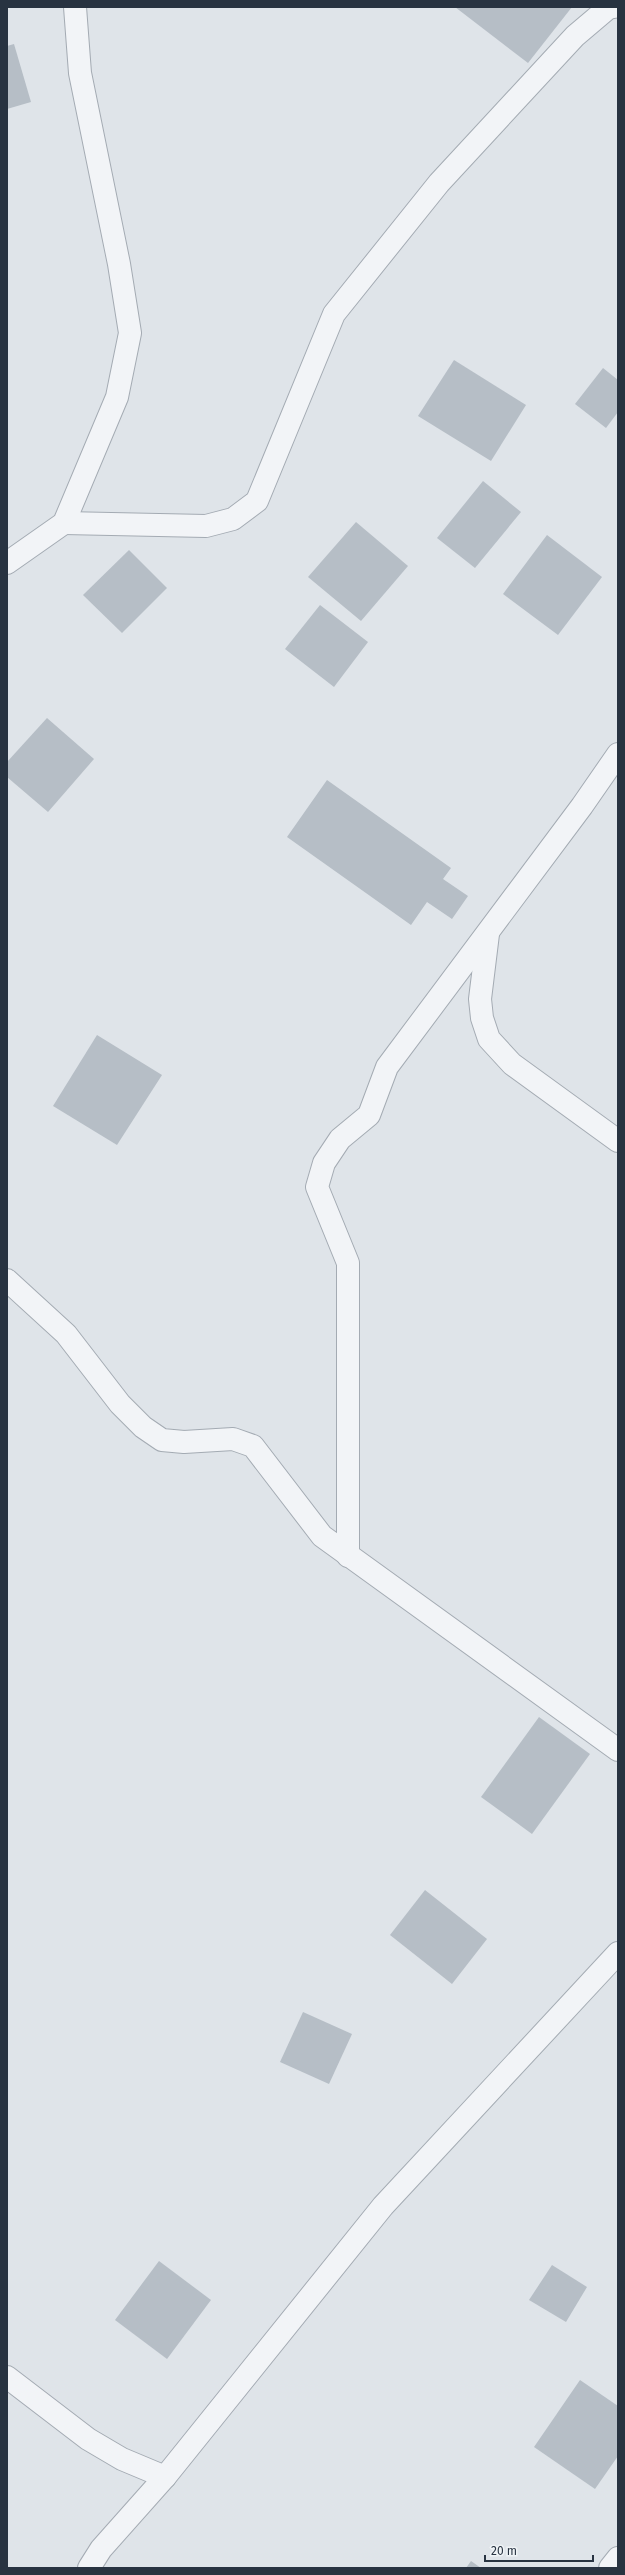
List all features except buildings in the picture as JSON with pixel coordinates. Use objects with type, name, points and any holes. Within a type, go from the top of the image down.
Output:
[{"type":"street","points":[[7,563],[64,523],[117,397],[130,332],[119,264],[80,73],[75,7]]},
{"type":"street","points":[[64,523],[206,526],[233,518],[257,501],[334,314],[439,183],[575,36],[608,8],[614,7]]},
{"type":"street","points":[[348,1556],[348,1263],[317,1186],[324,1163],[340,1139],[369,1115],[387,1067],[488,933],[618,754]]},
{"type":"street","points":[[488,933],[480,999],[482,1018],[489,1039],[512,1064],[618,1141]]},
{"type":"street","points":[[7,1280],[66,1334],[120,1404],[143,1427],[162,1440],[184,1442],[233,1439],[253,1446],[322,1536],[618,1750]]},
{"type":"street","points":[[89,2568],[101,2550],[165,2477],[382,2206],[618,1953]]},
{"type":"street","points":[[7,2378],[88,2439],[122,2459],[165,2477]]},
{"type":"street","points":[[610,2568],[618,2558]]}]
